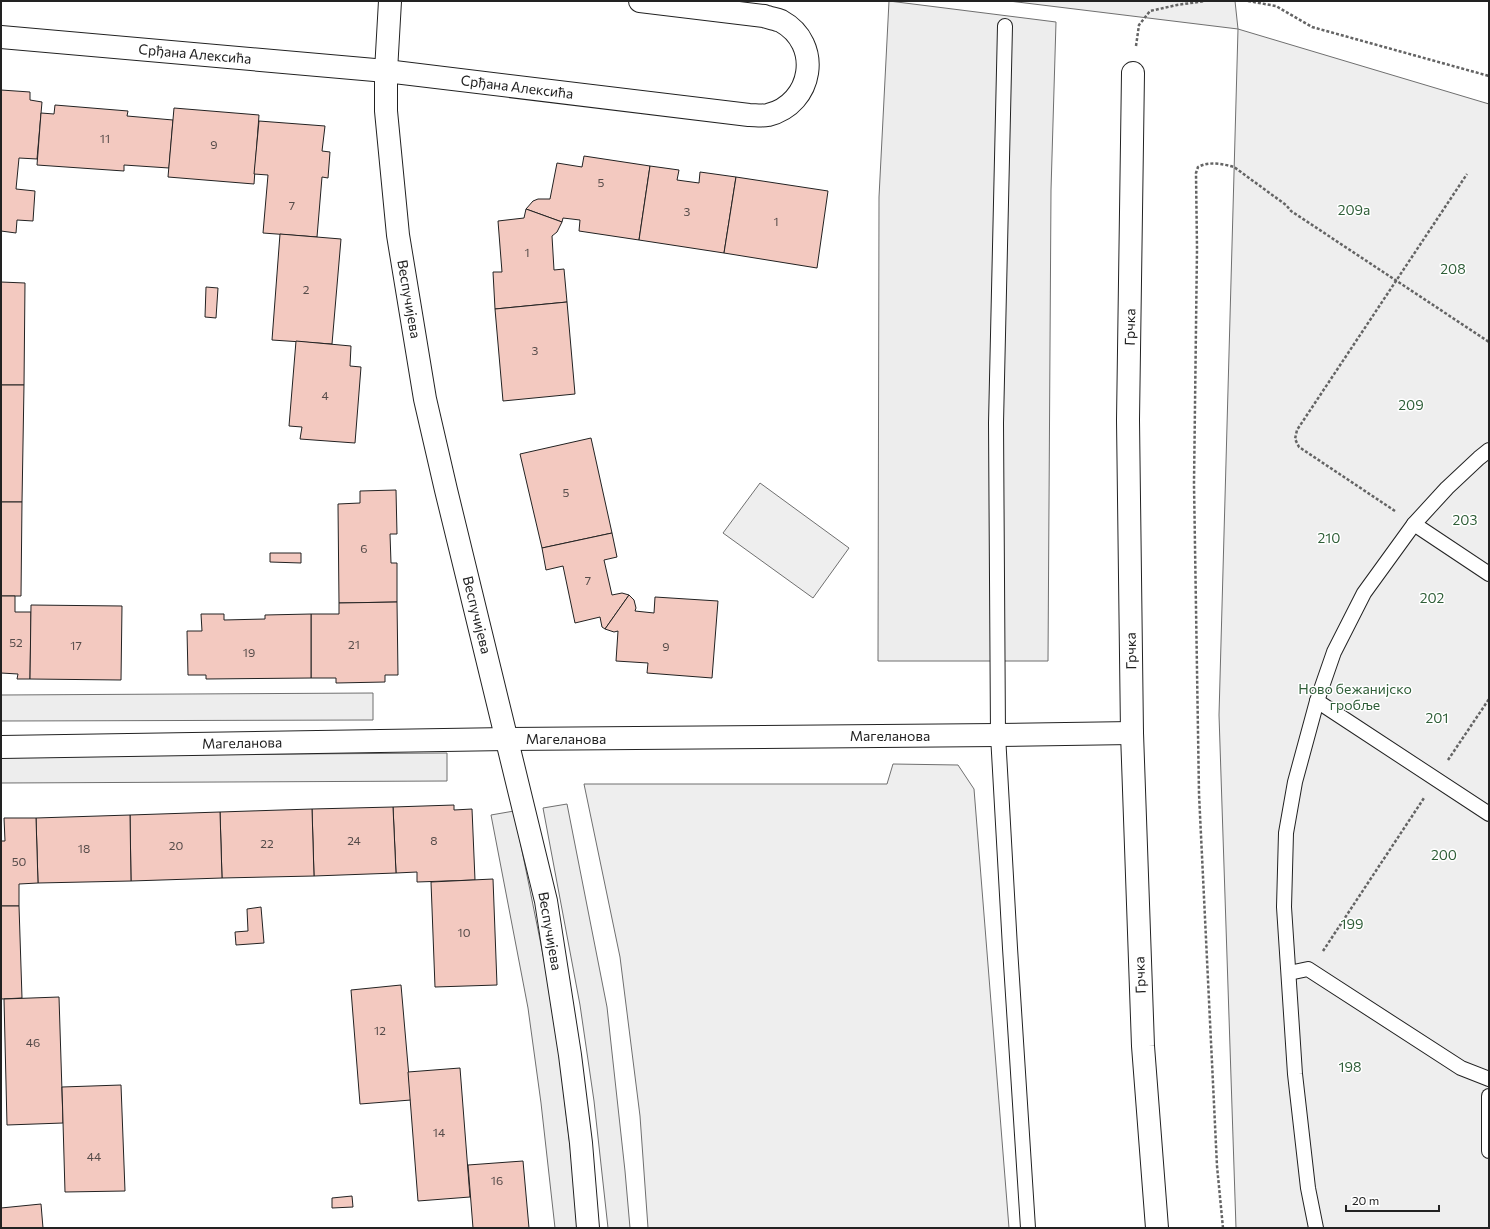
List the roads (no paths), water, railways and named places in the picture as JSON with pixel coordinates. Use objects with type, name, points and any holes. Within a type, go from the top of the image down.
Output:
[{"type":"street","name":"Веспучијева","points":[[390,1],[386,71],[386,111],[398,235],[425,399],[546,901],[570,1055],[581,1143],[588,1228]]},
{"type":"street","name":"Срђана Алексића","points":[[1,37],[386,71],[749,114],[767,115],[784,109],[798,97],[806,81],[809,64],[805,46],[795,31],[781,21],[764,16],[640,1]]},
{"type":"street","name":"Грчка","points":[[1133,73],[1128,420],[1132,733],[1142,1046],[1158,1228]]},
{"type":"street","name":"Магеланова","points":[[1,747],[507,739],[1132,733]]},
{"type":"lane","points":[[1005,26],[996,423],[998,735],[1028,1228]]},
{"type":"lane","points":[[1316,1228],[1308,1188],[1295,1074],[1284,906],[1286,833],[1295,782],[1317,701],[1334,652],[1364,593],[1414,524],[1447,488],[1478,458],[1489,450]]},
{"type":"lane","points":[[1414,524],[1489,574]]},
{"type":"lane","points":[[1317,701],[1489,814]]},
{"type":"lane","points":[[1289,974],[1308,969],[1461,1068],[1489,1079]]},
{"type":"lane","points":[[1489,1096],[1489,1151]]},
{"type":"park label","name":"209a","points":[[1354,210]]},
{"type":"park label","name":"208","points":[[1453,269]]},
{"type":"park label","name":"209","points":[[1411,405]]},
{"type":"park label","name":"203","points":[[1465,520]]},
{"type":"park label","name":"210","points":[[1329,538]]},
{"type":"park label","name":"202","points":[[1432,598]]},
{"type":"park label","name":"Ново бежанијско гробље","points":[[1355,698]]},
{"type":"park label","name":"201","points":[[1437,718]]},
{"type":"park label","name":"200","points":[[1444,855]]},
{"type":"park label","name":"199","points":[[1352,924]]},
{"type":"park label","name":"198","points":[[1350,1067]]}]
